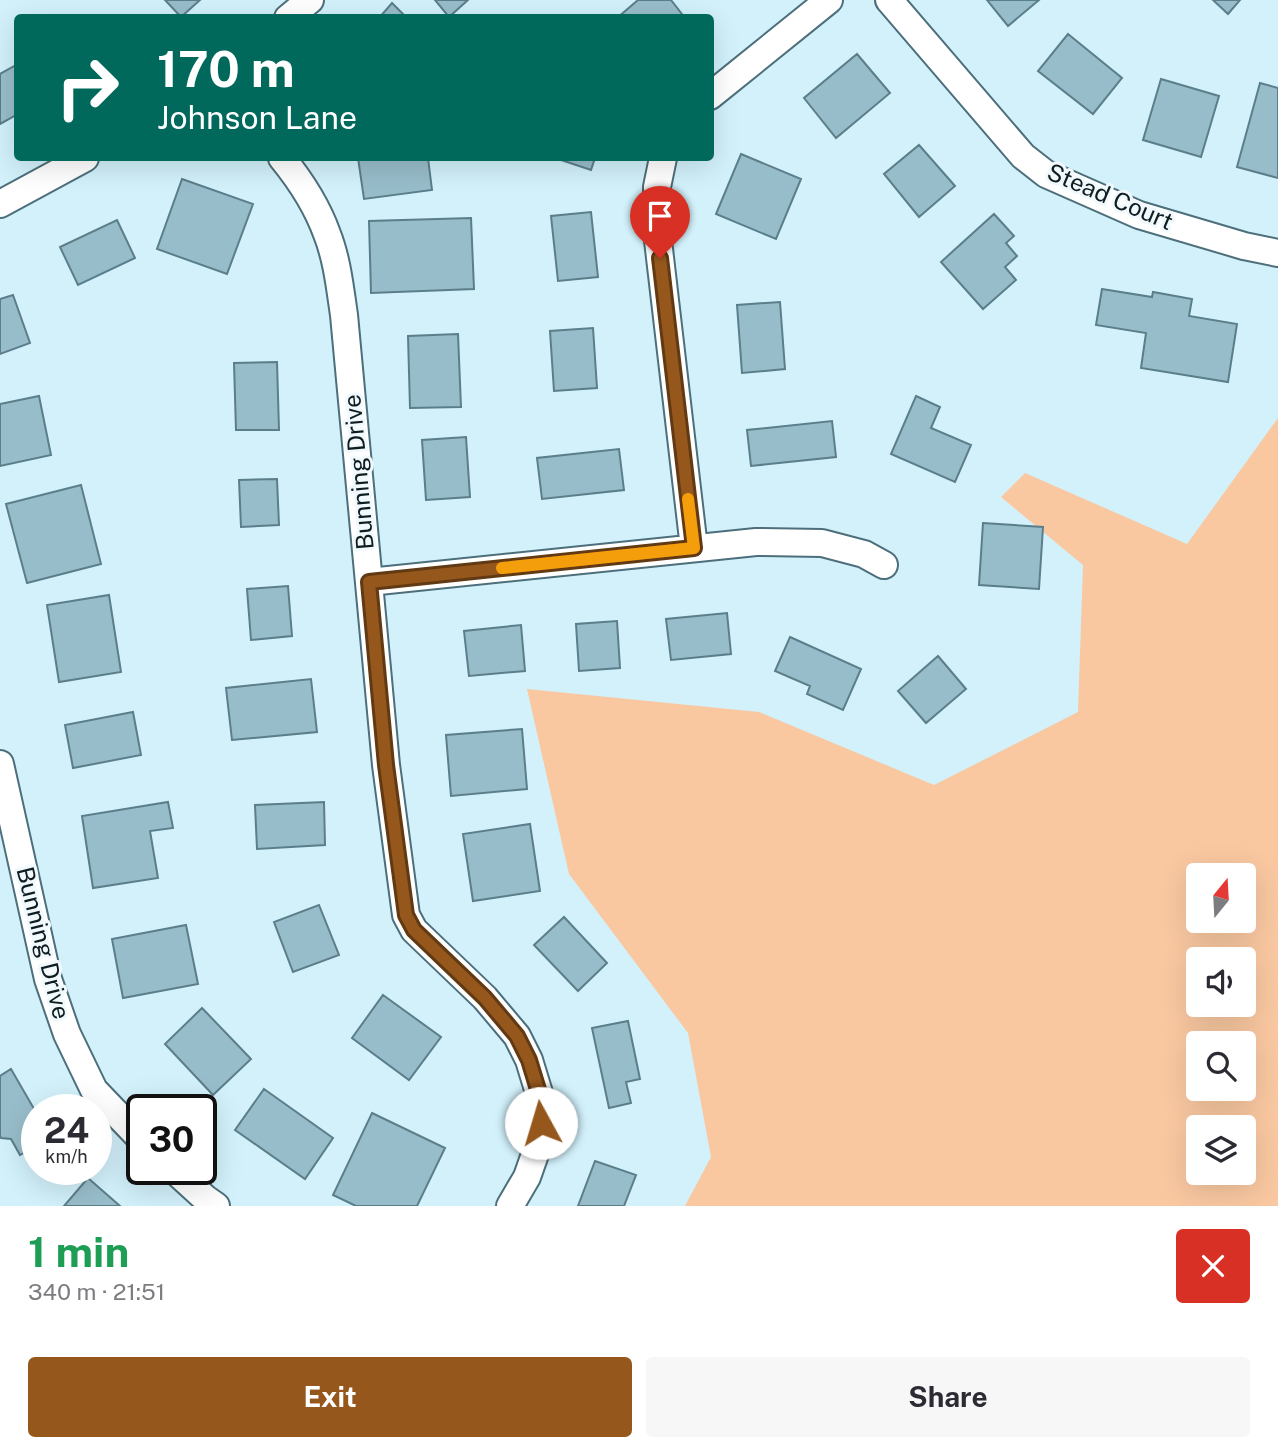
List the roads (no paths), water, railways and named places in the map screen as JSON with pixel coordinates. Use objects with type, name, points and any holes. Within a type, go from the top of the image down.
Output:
[{"type":"street","points":[[293,14],[310,0]]},
{"type":"street","points":[[714,93],[828,0]]},
{"type":"street","name":"Stead Court","points":[[889,0],[1023,156],[1046,174],[1139,215],[1244,246],[1278,253]]},
{"type":"street","points":[[0,204],[79,161]]},
{"type":"street","name":"Bunning Drive","points":[[284,161],[301,181],[327,233],[338,274],[386,765],[406,915],[414,930],[485,998],[517,1036],[529,1060],[543,1106],[540,1140],[527,1177],[510,1206]]},
{"type":"street","points":[[662,161],[657,187],[657,232],[694,548]]},
{"type":"street","points":[[369,582],[756,542],[822,544],[864,554],[884,565]]},
{"type":"street","name":"Bunning Drive","points":[[0,764],[48,979],[67,1034],[94,1090],[126,1123]]},
{"type":"street","points":[[191,1185],[216,1206]]}]
